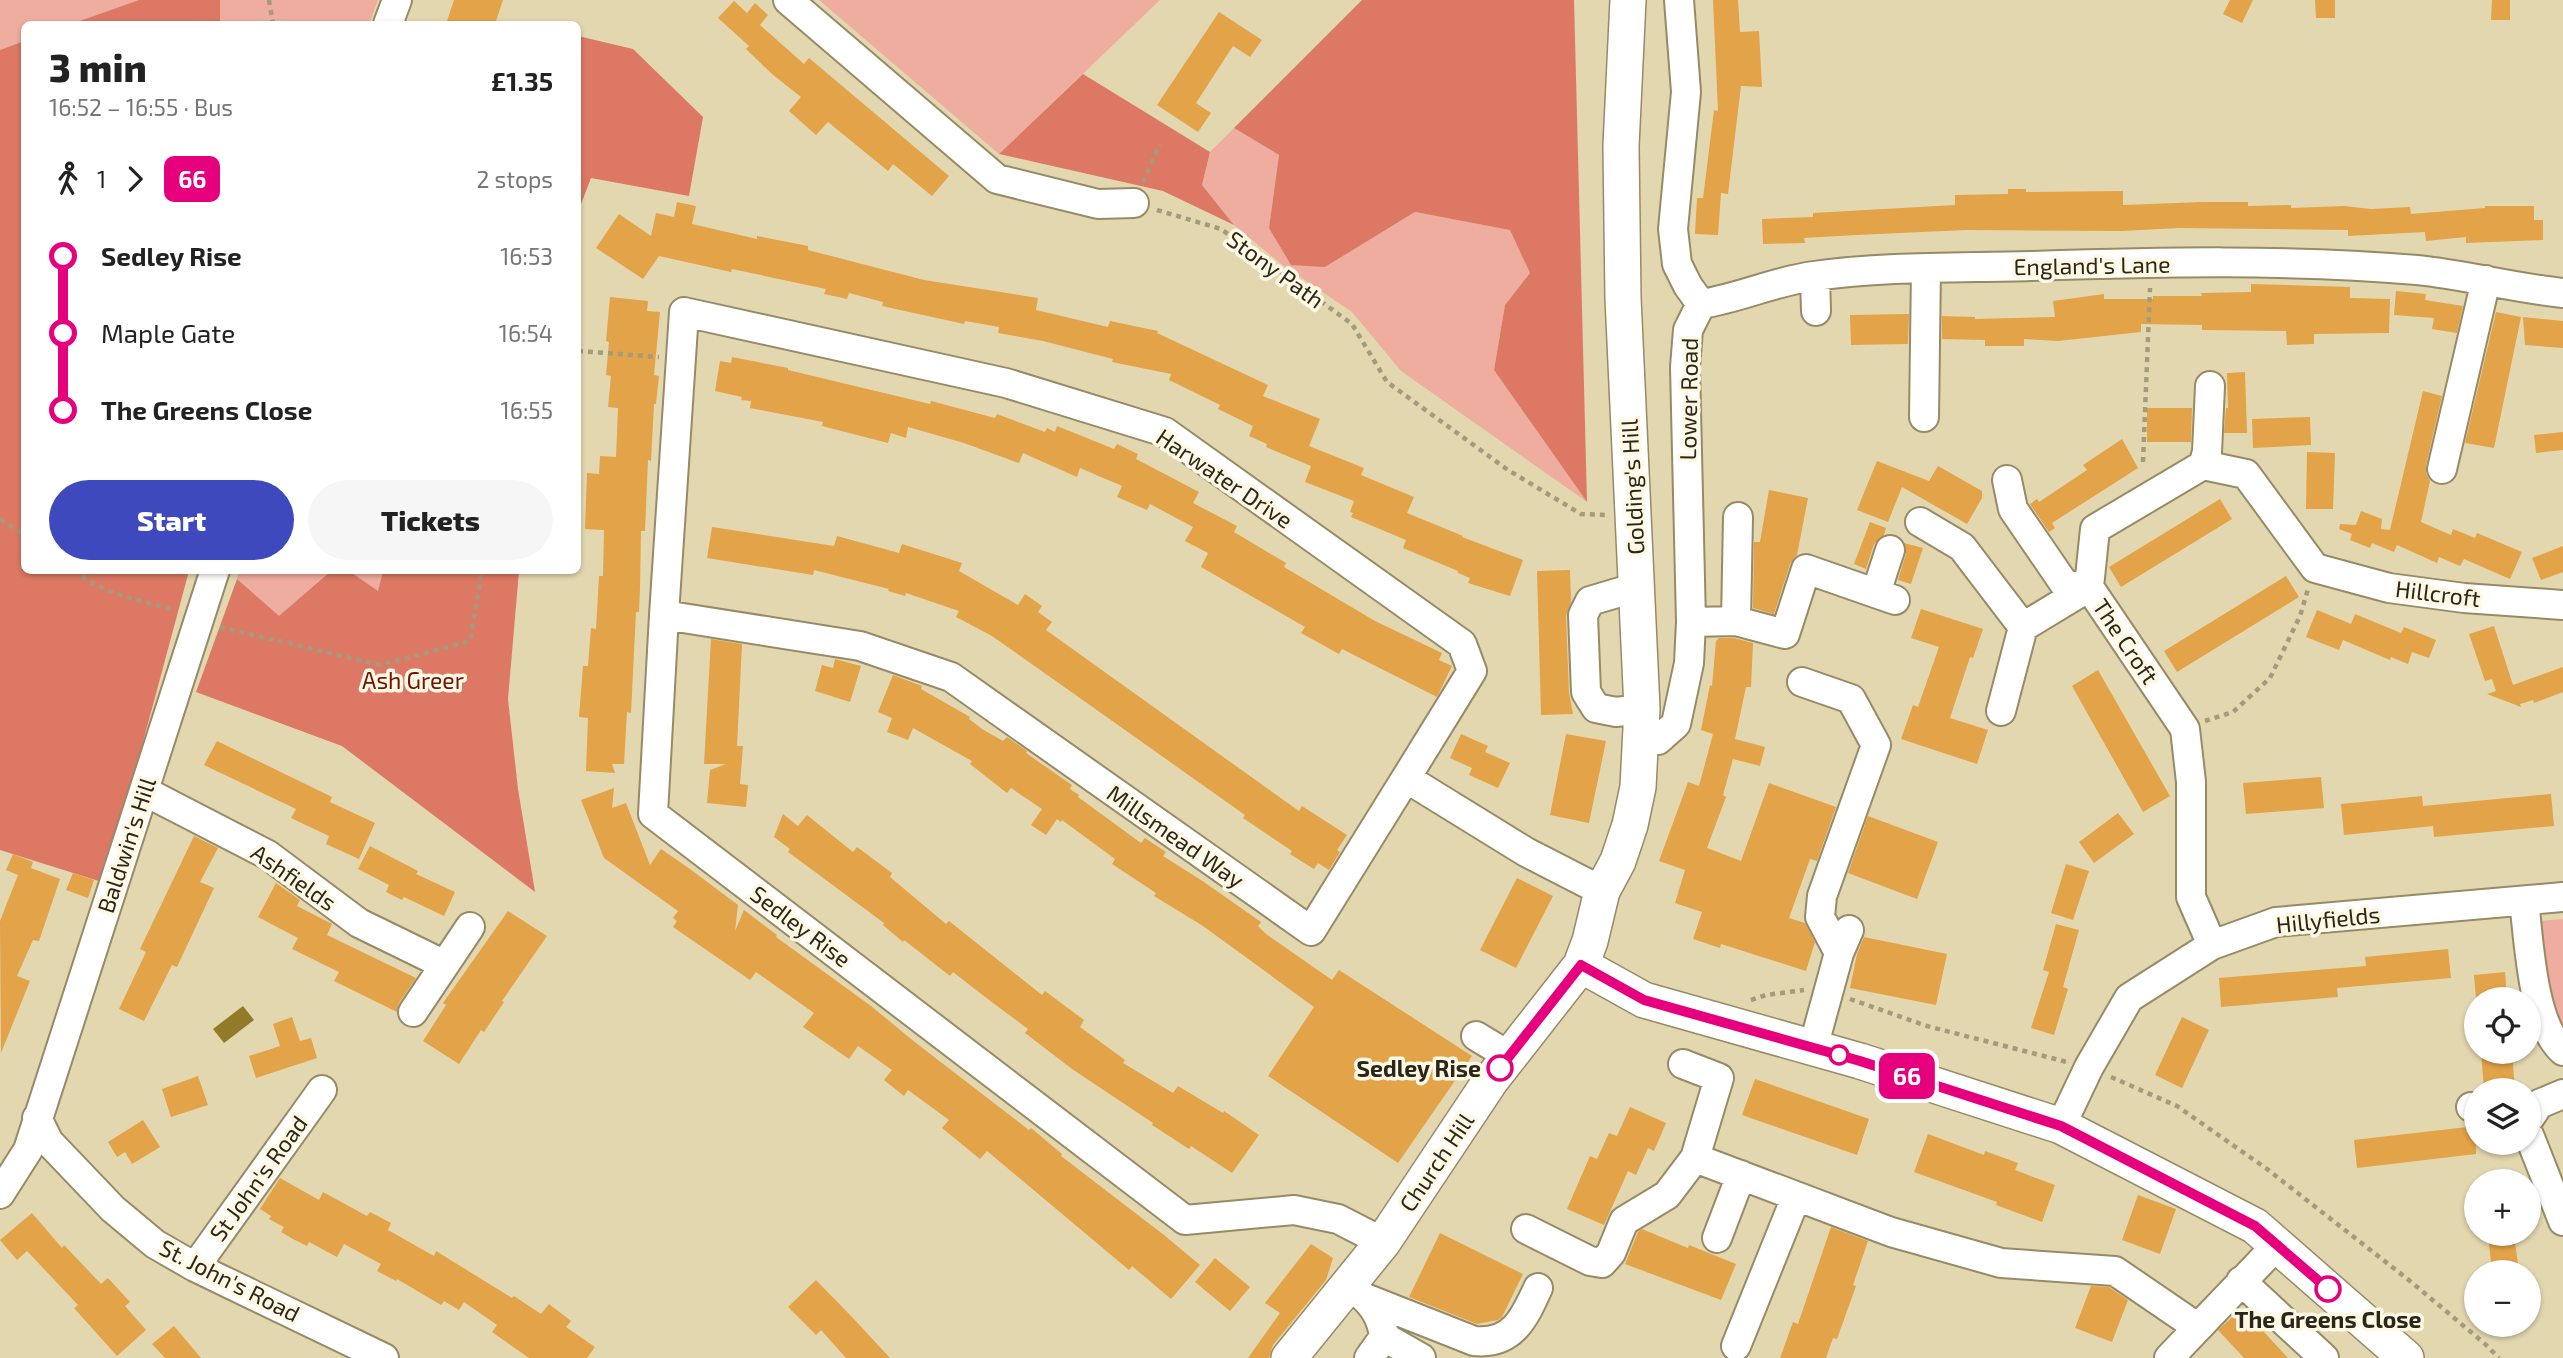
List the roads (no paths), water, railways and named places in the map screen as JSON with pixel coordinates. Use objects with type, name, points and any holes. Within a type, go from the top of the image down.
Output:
[{"type":"main road","name":"Golding's Hill","points":[[1581,965],[1590,942],[1602,891],[1618,861],[1630,825],[1638,787],[1642,724],[1622,270],[1621,146],[1628,0]]},
{"type":"main road","name":"Church Hill","points":[[1297,1356],[1356,1291],[1383,1242],[1509,1056],[1581,965]]},
{"type":"main road","points":[[1581,965],[1644,1000],[1813,1048],[2061,1126],[2255,1226],[2406,1358]]},
{"type":"street","points":[[389,21],[397,0]]},
{"type":"street","points":[[788,0],[997,179],[1098,204],[1134,203]]},
{"type":"street","name":"Lower Road","points":[[1637,587],[1590,601],[1583,615],[1586,692],[1596,708],[1616,712],[1642,724],[1658,740],[1676,724],[1689,663],[1691,622],[1685,367],[1688,330],[1701,304],[1677,264],[1673,229],[1686,92],[1679,0]]},
{"type":"street","name":"England's Lane","points":[[1701,304],[1723,301],[1791,280],[1815,276],[1926,268],[2151,263],[2316,263],[2420,270],[2563,293]]},
{"type":"street","points":[[1924,417],[1926,268]]},
{"type":"street","points":[[1815,276],[1816,311]]},
{"type":"street","points":[[2442,470],[2486,280]]},
{"type":"street","name":"Sedley Rise","points":[[684,312],[653,814],[1185,1220],[1294,1210],[1338,1219],[1383,1242]]},
{"type":"street","name":"Harwater Drive","points":[[684,312],[1006,383],[1165,432],[1462,645],[1472,671],[1406,778]]},
{"type":"street","points":[[2203,465],[2207,452],[2210,386]]},
{"type":"street","name":"Hillcroft","points":[[2203,465],[2246,474],[2315,568],[2389,588],[2464,598],[2563,605]]},
{"type":"street","name":"The Croft","points":[[2203,465],[2095,529],[2090,587],[2185,729],[2191,782],[2191,897],[2212,945]]},
{"type":"street","points":[[2007,480],[2013,509],[2065,585],[2090,587]]},
{"type":"street","points":[[1736,621],[1738,517]]},
{"type":"street","points":[[1920,522],[1962,547],[2024,627]]},
{"type":"street","points":[[1691,622],[1736,621],[1785,634],[1806,569],[1885,596],[1890,550]]},
{"type":"street","name":"Baldwin's Hill","points":[[0,1194],[28,1150],[214,574]]},
{"type":"street","points":[[2001,712],[2024,627],[2090,587]]},
{"type":"street","name":"Millsmead Way","points":[[664,615],[860,646],[951,677],[1311,931],[1406,778]]},
{"type":"street","points":[[1802,682],[1851,699],[1876,745],[1822,896],[1820,917],[1844,942],[1813,1048]]},
{"type":"street","points":[[1406,778],[1526,852],[1602,891]]},
{"type":"street","name":"Ashfields","points":[[144,791],[268,855],[359,923],[443,964]]},
{"type":"street","name":"Hillyfields","points":[[2061,1126],[2089,1067],[2129,998],[2212,945],[2276,922],[2563,897]]},
{"type":"street","points":[[2524,901],[2535,997],[2556,1045],[2563,1051]]},
{"type":"street","points":[[412,1012],[470,927]]},
{"type":"street","points":[[1476,1036],[1509,1056]]},
{"type":"street","points":[[1526,1229],[1590,1261],[1602,1263],[1611,1253],[1624,1221],[1667,1195],[1695,1157],[1719,1078],[1683,1064]]},
{"type":"street","name":"St John's Road","points":[[195,1267],[321,1090]]},
{"type":"street","points":[[2541,1103],[2563,1094]]},
{"type":"street","name":"St. John's Road","points":[[37,1118],[49,1142],[113,1209],[155,1244],[195,1267],[384,1358]]},
{"type":"street","points":[[2537,1155],[2563,1221]]},
{"type":"street","points":[[1695,1157],[1891,1232],[2001,1263],[2115,1271],[2197,1327]]},
{"type":"street","points":[[1717,1238],[1741,1175]]},
{"type":"street","points":[[1736,1346],[1796,1197]]},
{"type":"street","points":[[2169,1358],[2278,1244]]},
{"type":"street","points":[[2241,1282],[2325,1358]]},
{"type":"street","points":[[1356,1291],[1467,1339],[1487,1343],[1507,1335],[1518,1325],[1538,1288]]},
{"type":"street","points":[[1356,1291],[1383,1322],[1376,1347],[1422,1358]]},
{"type":"place","name":"Sedley Rise","points":[[1500,1068]]},
{"type":"place","name":"The Greens Close","points":[[2328,1289]]},
{"type":"park label","name":"Ash Greer","points":[[413,680]]}]
